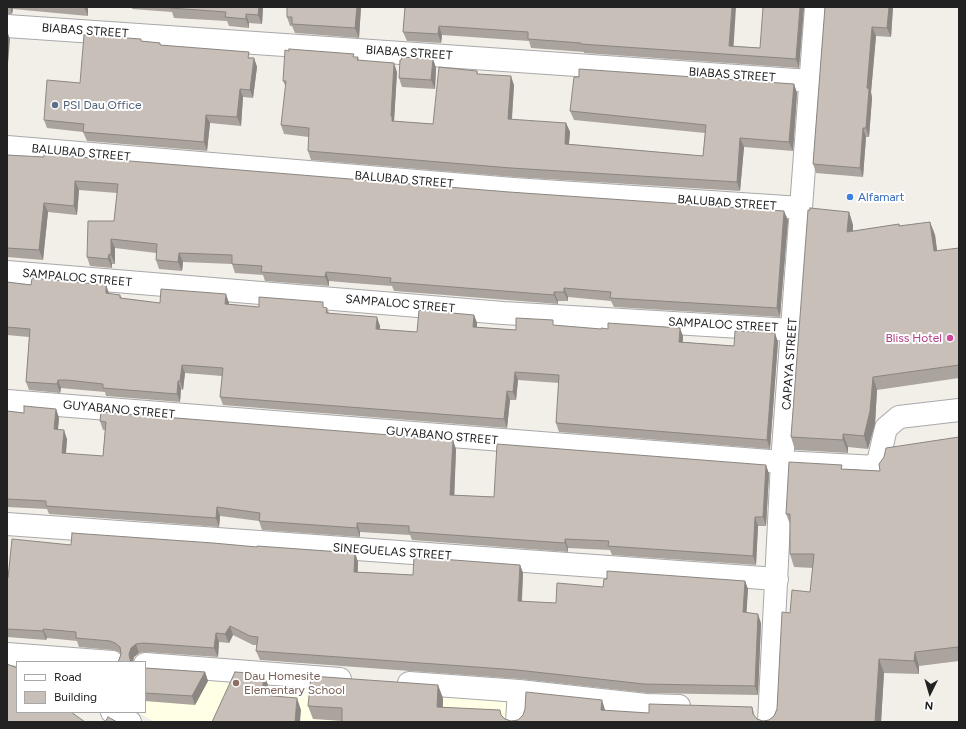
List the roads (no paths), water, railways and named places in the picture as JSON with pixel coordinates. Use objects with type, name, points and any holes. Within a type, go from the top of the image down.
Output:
[{"type":"street","name":"CAPAYA STREET","points":[[770,715],[782,462],[816,7]]},
{"type":"street","name":"BIABAS STREET","points":[[7,26],[810,81]]},
{"type":"street","name":"BALUBAD STREET","points":[[7,146],[513,189],[801,208]]},
{"type":"street","name":"SAMPALOC STREET","points":[[7,272],[503,313],[792,330]]},
{"type":"street","name":"GUYABANO STREET","points":[[7,401],[782,462],[877,467],[886,428],[899,417],[959,410]]},
{"type":"street","name":"SINEGUELAS STREET","points":[[7,524],[777,580]]},
{"type":"street","points":[[7,654],[19,661]]},
{"type":"street","points":[[7,654],[99,661]]},
{"type":"street","points":[[146,664],[360,680]]},
{"type":"street","points":[[392,682],[519,692],[645,713],[700,706]]},
{"type":"street","points":[[517,722],[519,692]]},
{"type":"street","points":[[747,707],[770,715]]},
{"type":"street","points":[[114,713],[130,722]]},
{"type":"place","name":"PSI Dau Office","points":[[55,105]]},
{"type":"place","name":"Alfamart","points":[[850,197]]},
{"type":"place","name":"Bliss Hotel","points":[[950,338]]},
{"type":"place","name":"Dau Homesite Elementary School","points":[[236,683]]}]
